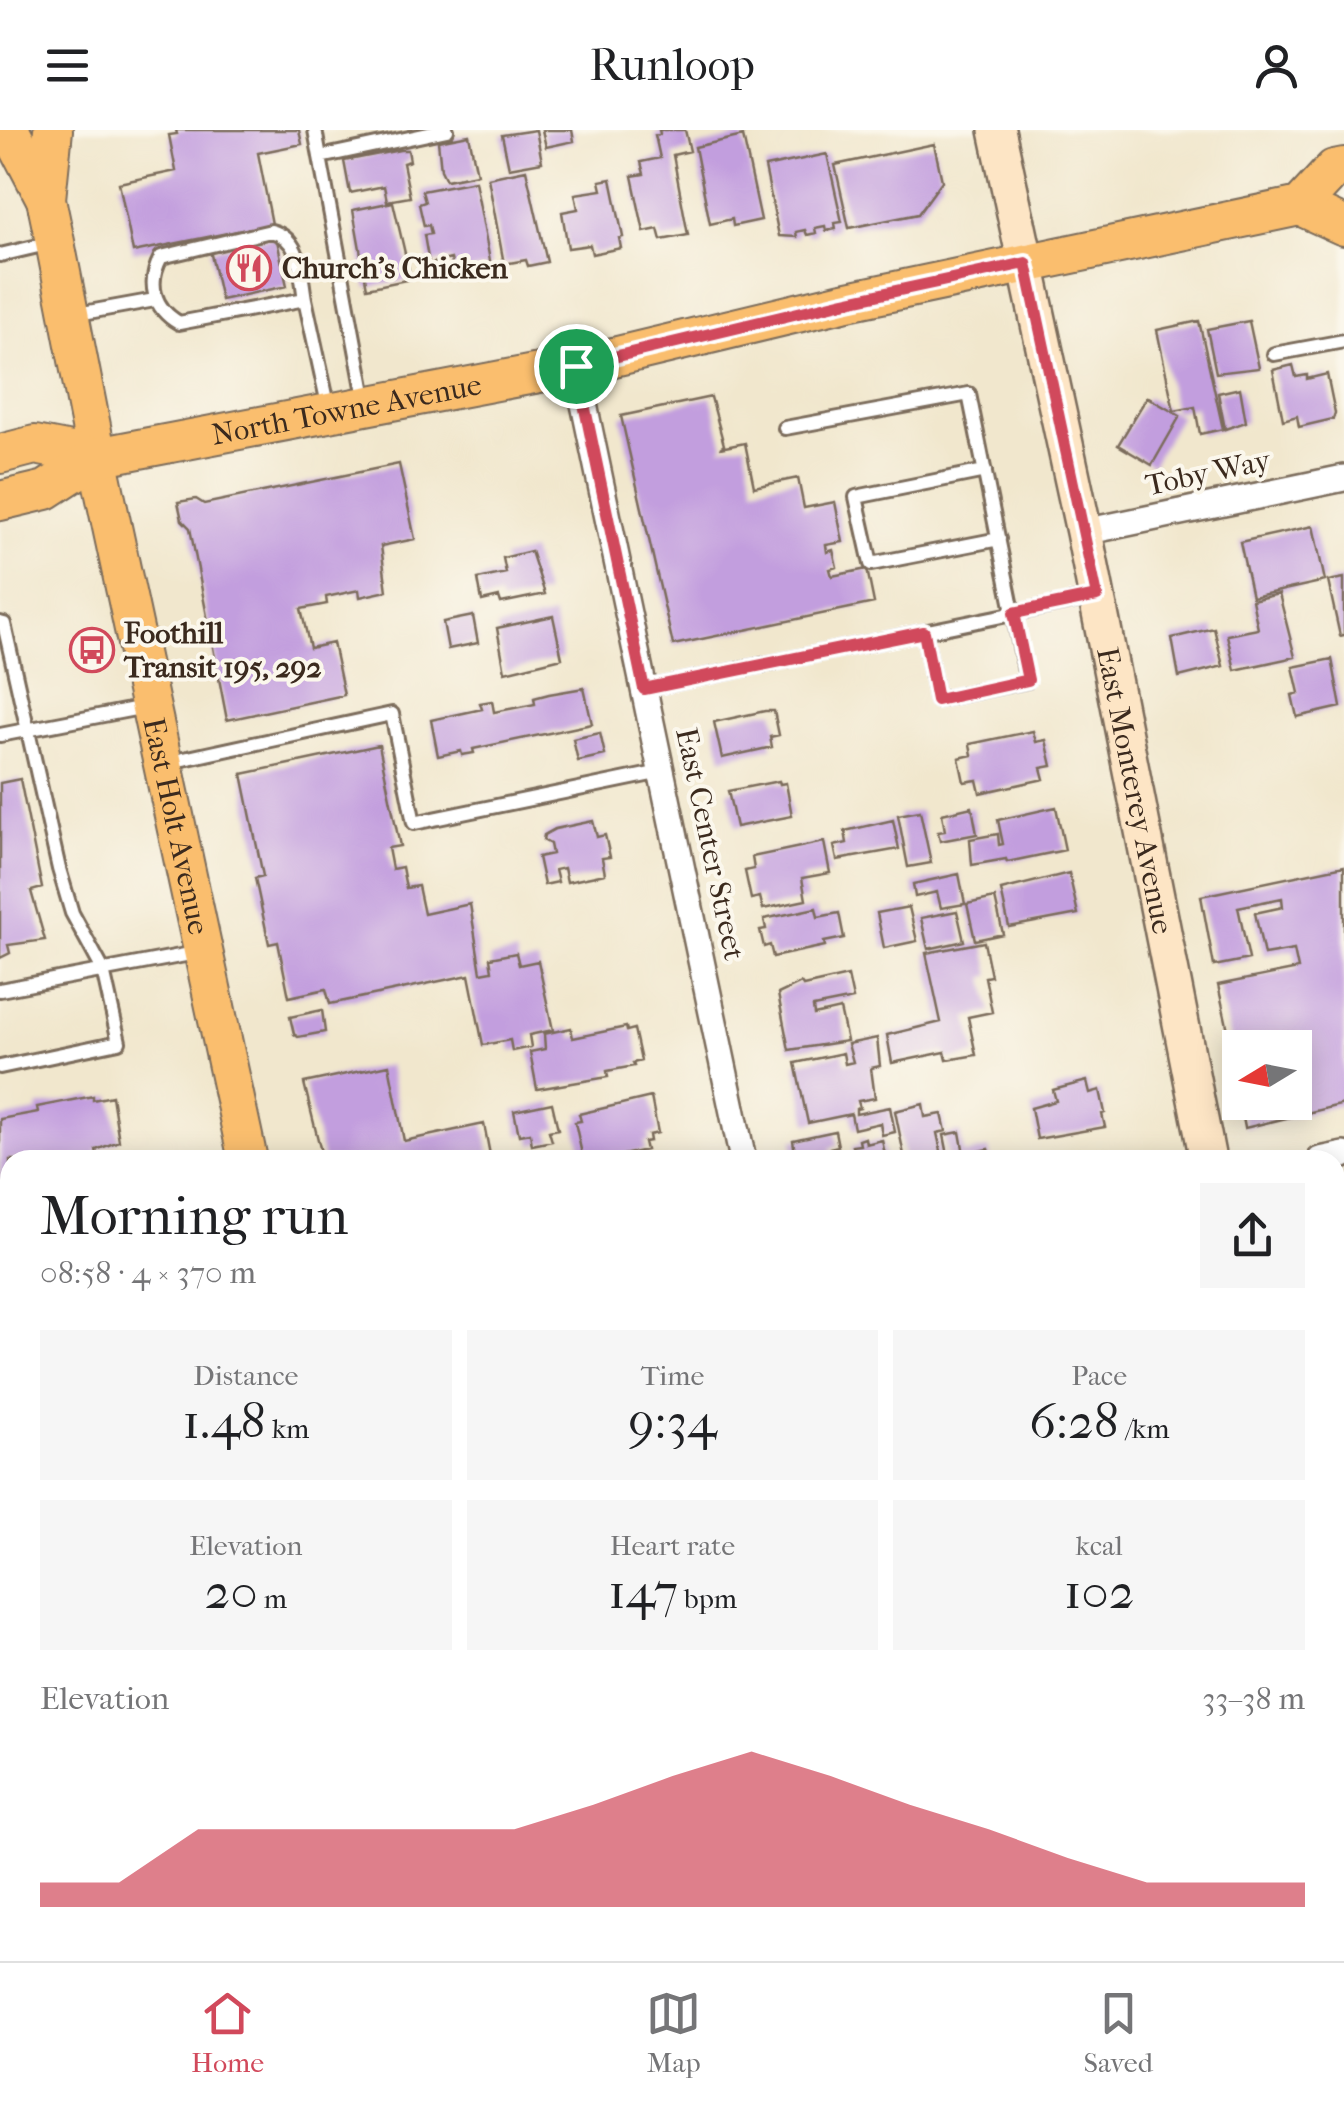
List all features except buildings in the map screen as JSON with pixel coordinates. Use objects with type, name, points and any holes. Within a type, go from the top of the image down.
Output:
[{"type":"main road","name":"East Holt Avenue","points":[[10,130],[46,199],[97,457],[246,1150]]},
{"type":"main road","name":"East Holt Avenue","points":[[46,199],[52,130]]},
{"type":"main road","points":[[1344,167],[1334,169],[1300,206],[1344,226]]},
{"type":"main road","name":"North Towne Avenue","points":[[0,454],[35,446],[97,457],[576,366],[844,302],[1300,206]]},
{"type":"main road","name":"North Towne Avenue","points":[[0,501],[46,490],[97,457]]},
{"type":"street","name":"East Monterey Avenue","points":[[997,130],[1084,532],[1206,1150]]},
{"type":"street","name":"East Center Street","points":[[576,366],[741,1150]]},
{"type":"street","name":"Toby Way","points":[[1084,532],[1344,478]]},
{"type":"lane","points":[[315,130],[367,404]]},
{"type":"lane","points":[[320,157],[447,130]]},
{"type":"lane","points":[[305,299],[179,323],[164,314],[156,300],[154,272],[162,257],[272,232],[285,235],[294,244],[330,411]]},
{"type":"lane","points":[[0,255],[55,242]]},
{"type":"lane","points":[[69,316],[156,300]]},
{"type":"lane","points":[[1274,354],[1344,341]]},
{"type":"lane","points":[[785,428],[969,394],[1028,680],[937,700],[924,632]]},
{"type":"lane","points":[[985,471],[856,497],[872,564],[999,539]]},
{"type":"lane","points":[[644,689],[1097,596]]},
{"type":"lane","points":[[0,623],[4,624],[58,869],[72,913],[102,970],[119,1042],[0,1067]]},
{"type":"lane","points":[[0,735],[151,706]]},
{"type":"lane","points":[[163,764],[392,714],[414,823],[661,772]]},
{"type":"lane","points":[[0,990],[203,951]]},
{"type":"place","name":"Church's Chicken","points":[[249,268]]},
{"type":"place","name":"Foothill Transit 195, 292","points":[[92,650]]},
{"type":"route","points":[[1026,263],[1097,596],[1014,613],[1028,680],[937,700],[924,632],[644,689],[576,366],[1026,263]]}]
